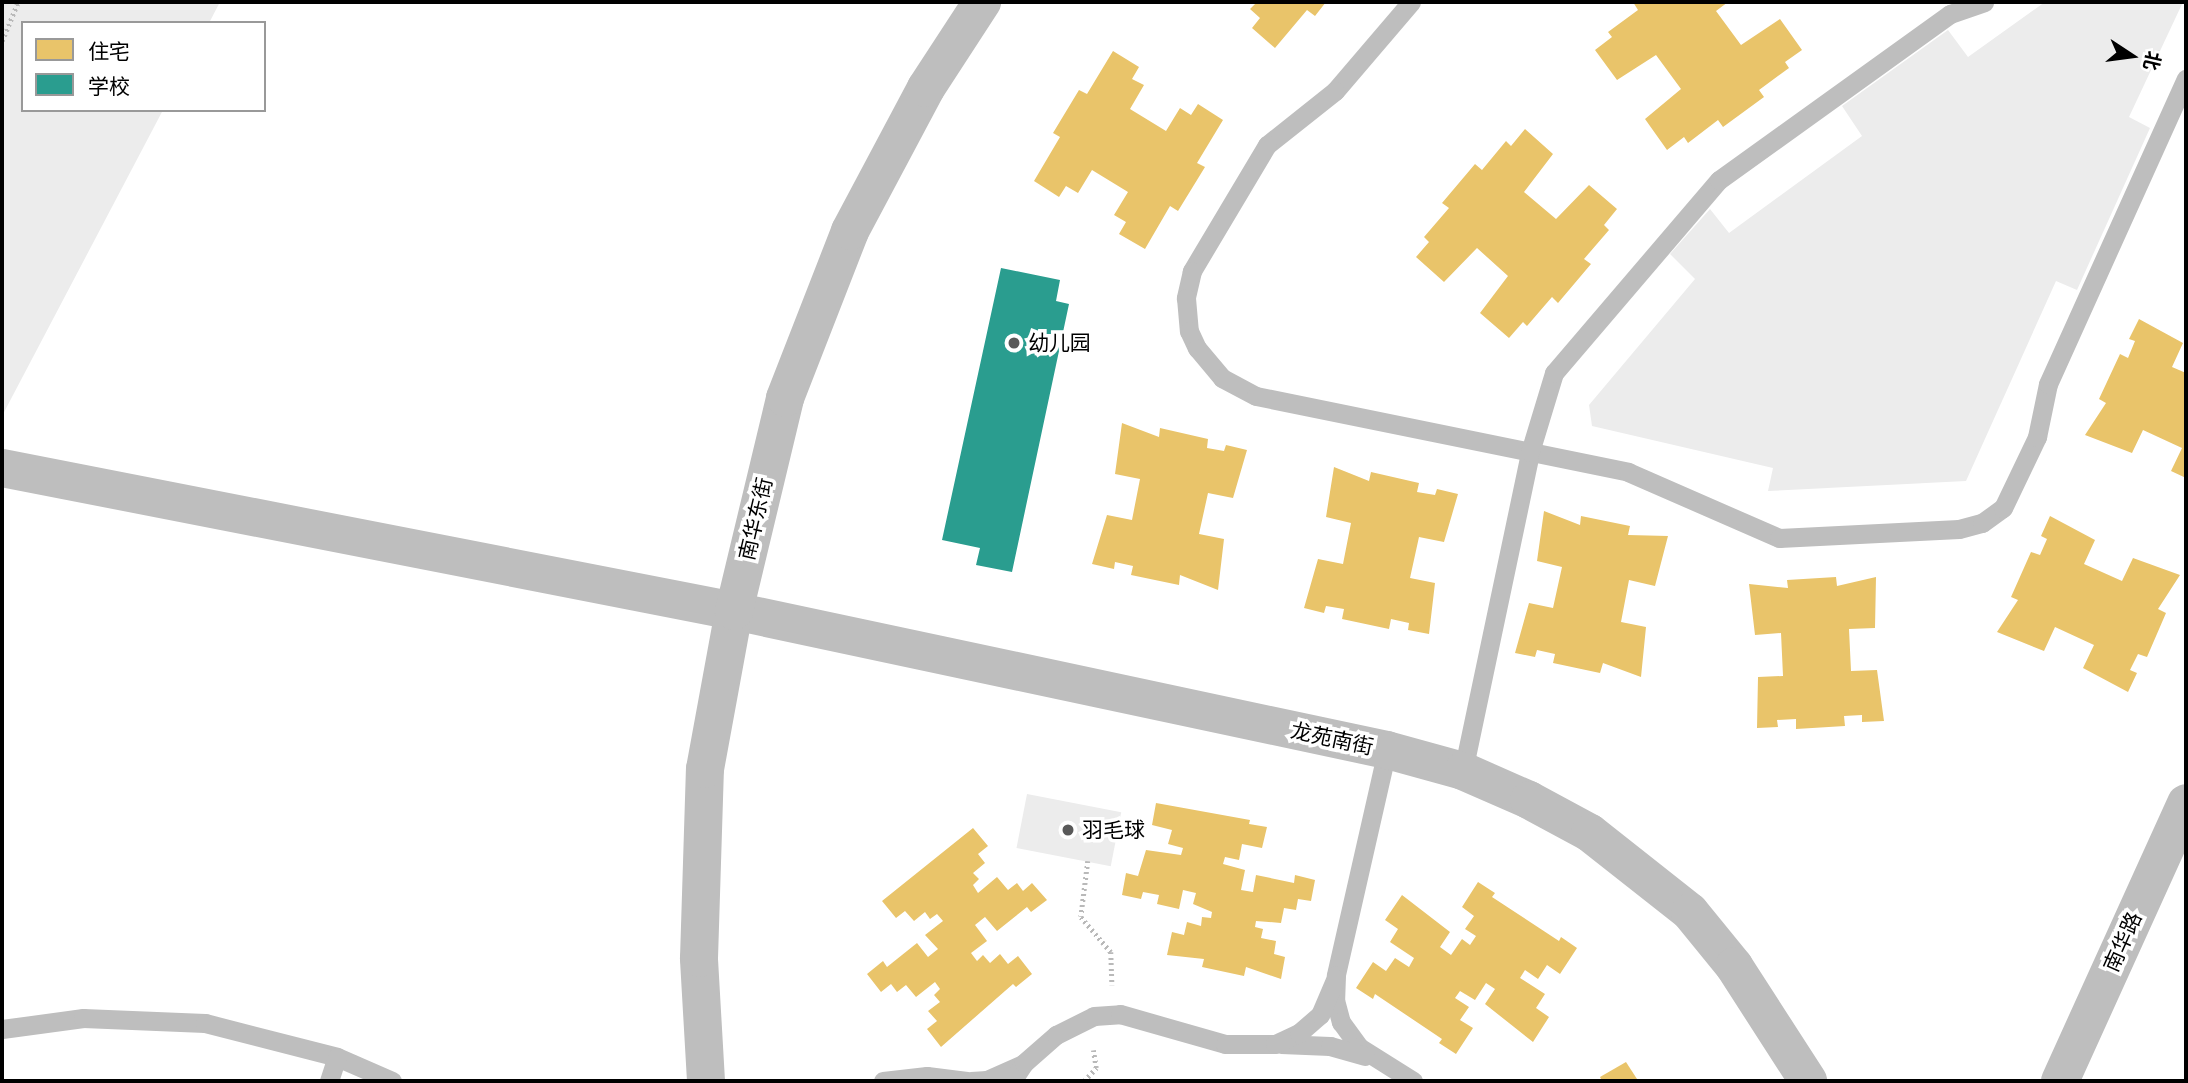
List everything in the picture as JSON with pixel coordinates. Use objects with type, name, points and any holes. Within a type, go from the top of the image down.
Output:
[{"type":"street","name":"南华东街","points":[[706,1081],[699,958],[705,769],[734,611],[785,398],[850,231],[926,88],[982,2]]},
{"type":"street","name":"龙苑南街","points":[[2,468],[734,611],[1387,750],[1463,772],[1530,800],[1590,833],[1690,912],[1734,966],[1808,1081]]},
{"type":"street","name":"南华路","points":[[2060,1081],[2186,803]]},
{"type":"lane","points":[[1411,2],[1335,91],[1267,145],[1192,271],[1186,298],[1189,331],[1222,378],[1256,396],[1628,472],[1779,538],[1959,529],[1982,523],[2011,496],[2037,437],[2048,384],[2186,79]]},
{"type":"lane","points":[[1463,772],[1530,453],[1554,373],[1719,180],[1950,14],[1984,2]]},
{"type":"lane","points":[[1270,1045],[1311,1024],[1327,1002],[1335,979],[1387,750]]},
{"type":"lane","points":[[1335,979],[1341,1022],[1359,1047],[1413,1081]]},
{"type":"lane","points":[[883,1081],[969,1081],[1007,1074],[1069,1026],[1112,1014],[1225,1044],[1330,1046],[1377,1060]]},
{"type":"lane","points":[[2,1028],[83,1018],[205,1023],[337,1057],[392,1081]]},
{"type":"lane","points":[[329,1081],[337,1057]]},
{"type":"lane","points":[[1012,1081],[1024,1063]]},
{"type":"path","points":[[2,41],[18,2]]},
{"type":"path","points":[[1088,861],[1081,917],[1111,952],[1112,1014]]},
{"type":"shaded area","points":[[2,2],[220,2],[210,21],[21,21],[21,112],[162,112],[2,416]]},
{"type":"shaded area","points":[[2045,2],[2183,2],[2129,117],[2150,128],[2077,290],[2056,281],[1966,481],[1768,491],[1773,468],[1592,426],[1589,405],[1695,279],[1670,254],[1710,209],[1729,233],[1862,136],[1842,106],[1948,30],[1968,57]]},
{"type":"shaded area","points":[[1027,794],[1121,812],[1111,866],[1017,848]]},
{"type":"building: 住宅","points":[[1257,2],[1326,2],[1315,16],[1307,10],[1275,48],[1252,28],[1260,18],[1250,9]]},
{"type":"building: 住宅","points":[[1633,2],[1728,2],[1716,11],[1741,45],[1780,19],[1802,50],[1785,62],[1789,68],[1759,90],[1764,97],[1723,127],[1718,120],[1688,143],[1684,137],[1667,150],[1645,119],[1681,89],[1656,55],[1617,80],[1595,50],[1612,37],[1608,32],[1638,10]]},
{"type":"building: 住宅","points":[[1113,51],[1139,67],[1132,79],[1144,85],[1130,109],[1166,131],[1180,108],[1191,115],[1198,104],[1223,120],[1197,163],[1205,167],[1178,211],[1170,206],[1145,249],[1119,234],[1126,222],[1114,215],[1128,192],[1092,170],[1078,193],[1066,186],[1059,197],[1034,181],[1060,137],[1053,133],[1079,90],[1087,94]]},
{"type":"building: 住宅","points":[[1525,129],[1553,154],[1524,192],[1556,219],[1589,185],[1617,209],[1604,225],[1609,230],[1584,259],[1591,264],[1558,303],[1552,297],[1527,326],[1523,322],[1509,338],[1480,313],[1508,276],[1477,248],[1444,282],[1416,257],[1429,242],[1424,237],[1449,208],[1442,203],[1475,164],[1482,170],[1506,141],[1511,146]]},
{"type":"building: 住宅","points":[[2139,319],[2183,343],[2172,367],[2186,373],[2186,478],[2171,471],[2182,448],[2143,430],[2132,453],[2085,435],[2106,403],[2099,399],[2120,354],[2128,358],[2135,341],[2129,339]]},
{"type":"building: 住宅","points":[[1122,423],[1159,437],[1160,428],[1208,439],[1207,448],[1224,451],[1226,445],[1247,450],[1233,498],[1208,493],[1199,534],[1224,539],[1218,590],[1180,575],[1179,585],[1131,575],[1133,566],[1115,562],[1114,569],[1092,564],[1107,515],[1132,520],[1140,479],[1115,474]]},
{"type":"building: 住宅","points":[[1334,467],[1369,481],[1371,472],[1419,483],[1417,492],[1435,495],[1437,489],[1458,494],[1444,542],[1419,537],[1410,578],[1435,583],[1429,634],[1408,630],[1409,623],[1391,619],[1389,629],[1342,619],[1344,609],[1326,606],[1324,613],[1304,608],[1318,559],[1343,564],[1351,523],[1326,517]]},
{"type":"building: 住宅","points":[[1544,511],[1580,525],[1581,516],[1630,526],[1628,535],[1668,536],[1655,586],[1629,580],[1621,622],[1646,627],[1641,677],[1603,663],[1600,673],[1553,663],[1555,654],[1537,650],[1535,657],[1515,653],[1529,603],[1553,608],[1562,567],[1537,561]]},
{"type":"building: 住宅","points":[[2050,516],[2095,540],[2084,564],[2122,581],[2133,558],[2180,575],[2158,609],[2166,613],[2147,657],[2138,654],[2130,670],[2137,673],[2128,692],[2083,668],[2094,645],[2055,627],[2044,651],[1997,632],[2018,600],[2011,597],[2031,552],[2040,555],[2047,539],[2041,536]]},
{"type":"building: 住宅","points":[[1836,577],[1837,586],[1876,577],[1875,628],[1849,629],[1851,671],[1877,670],[1884,721],[1862,722],[1862,715],[1844,716],[1845,726],[1796,729],[1796,719],[1777,720],[1778,727],[1757,728],[1758,677],[1783,676],[1781,633],[1755,635],[1749,584],[1788,588],[1787,580]]},
{"type":"building: 住宅","points":[[1156,803],[1250,820],[1249,824],[1267,827],[1262,848],[1242,844],[1239,860],[1225,857],[1223,864],[1245,870],[1241,890],[1253,892],[1256,875],[1294,883],[1295,875],[1315,880],[1311,901],[1298,899],[1296,910],[1284,908],[1281,923],[1256,921],[1255,927],[1263,929],[1261,938],[1276,941],[1274,954],[1285,957],[1281,979],[1246,967],[1244,976],[1202,967],[1204,959],[1167,955],[1172,932],[1184,935],[1187,922],[1201,926],[1202,917],[1211,918],[1212,912],[1193,904],[1196,893],[1183,890],[1179,909],[1157,904],[1159,895],[1143,892],[1141,899],[1122,895],[1126,873],[1138,876],[1146,850],[1181,855],[1183,848],[1168,844],[1172,830],[1152,825]]},
{"type":"building: 住宅","points":[[973,828],[988,846],[978,854],[985,863],[973,873],[979,879],[973,885],[978,893],[997,877],[1008,890],[1017,883],[1023,891],[1032,883],[1047,900],[1031,912],[1027,907],[997,931],[985,917],[975,925],[987,941],[971,953],[977,961],[983,955],[990,963],[1000,954],[1008,964],[1018,956],[1032,974],[1016,987],[1013,984],[941,1047],[927,1029],[937,1021],[928,1011],[940,1002],[934,995],[940,989],[935,982],[916,997],[906,985],[897,992],[891,984],[881,992],[867,974],[883,961],[887,967],[917,943],[928,957],[938,949],[925,935],[943,921],[937,914],[930,919],[925,912],[914,921],[905,911],[896,918],[882,901]]},
{"type":"building: 住宅","points":[[1478,882],[1495,893],[1492,897],[1559,941],[1561,937],[1577,948],[1560,974],[1547,965],[1538,979],[1525,970],[1520,978],[1545,994],[1536,1008],[1549,1017],[1533,1042],[1485,1004],[1495,989],[1486,983],[1475,1000],[1460,991],[1455,998],[1469,1007],[1460,1020],[1473,1028],[1456,1054],[1439,1043],[1442,1039],[1375,994],[1373,999],[1356,988],[1373,962],[1386,971],[1395,958],[1409,967],[1414,958],[1390,942],[1398,929],[1385,920],[1402,895],[1450,932],[1440,947],[1451,955],[1462,939],[1470,945],[1476,936],[1465,929],[1474,916],[1462,907]]},
{"type":"building: 住宅","points":[[1626,1062],[1637,1079],[1602,1081],[1600,1077]]},
{"type":"building: 学校","points":[[1001,268],[1060,280],[1056,301],[1069,304],[1012,572],[976,565],[980,548],[942,540]]},
{"type":"place","name":"幼儿园","points":[[1014,343]]},
{"type":"place","name":"羽毛球","points":[[1068,830]]}]
